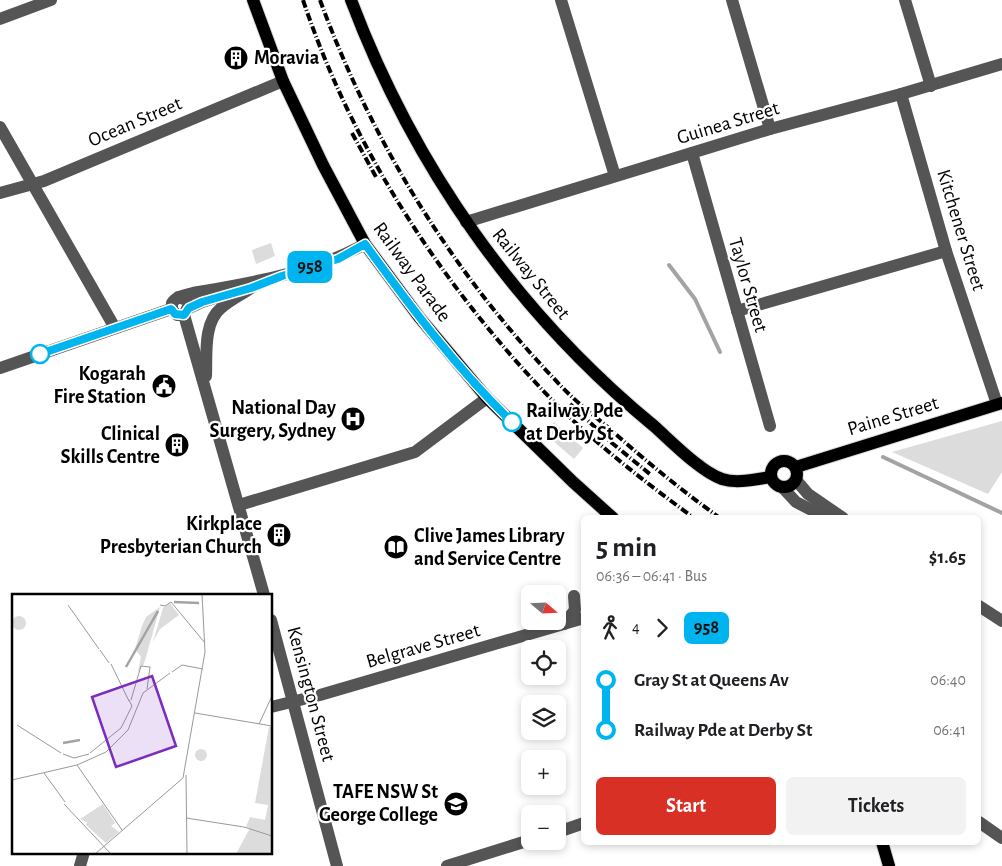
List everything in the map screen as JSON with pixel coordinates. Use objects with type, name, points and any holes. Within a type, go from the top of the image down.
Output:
[{"type":"main road","name":"Railway Parade","points":[[253,0],[283,81],[323,165],[365,244],[419,317],[487,398],[610,515]]},
{"type":"main road","name":"Railway Street","points":[[351,0],[381,74],[423,155],[466,222],[508,279],[564,344],[647,421],[718,477],[729,481],[771,477]]},
{"type":"main road","name":"Paine Street","points":[[796,474],[999,404]]},
{"type":"main road","points":[[779,461],[790,462],[796,474],[790,486],[782,487],[775,484],[771,477],[772,468],[779,461]]},
{"type":"main road","points":[[883,845],[889,866]]},
{"type":"street","points":[[0,19],[51,0]]},
{"type":"street","points":[[561,0],[615,176]]},
{"type":"street","points":[[732,0],[770,129]]},
{"type":"street","points":[[906,0],[931,86]]},
{"type":"street","name":"Guinea Street","points":[[466,222],[770,129],[931,86],[1002,64]]},
{"type":"street","name":"Ocean Street","points":[[0,193],[44,181],[283,81]]},
{"type":"street","name":"Kitchener Street","points":[[901,94],[946,251],[999,404]]},
{"type":"street","points":[[0,127],[115,328]]},
{"type":"street","name":"Taylor Street","points":[[692,153],[770,426]]},
{"type":"street","points":[[282,276],[178,297],[172,302],[171,309],[175,314],[186,312],[212,298],[251,288],[282,276],[338,259],[365,244]]},
{"type":"street","points":[[737,311],[946,251]]},
{"type":"street","points":[[206,388],[208,340],[212,320],[222,307],[251,288]]},
{"type":"street","points":[[178,297],[187,300],[186,312],[264,594]]},
{"type":"street","points":[[0,368],[171,309]]},
{"type":"street","points":[[239,505],[415,452],[487,398]]},
{"type":"street","points":[[796,474],[808,494],[839,515]]},
{"type":"street","points":[[782,487],[796,502],[821,515]]},
{"type":"street","points":[[566,621],[575,610],[574,596]]},
{"type":"street","points":[[981,607],[1002,621]]},
{"type":"street","name":"Belgrave Street","points":[[566,623],[581,619]]},
{"type":"street","name":"Kensington Street","points":[[272,624],[337,866]]},
{"type":"street","name":"Belgrave Street","points":[[272,707],[320,696],[544,630]]},
{"type":"street","points":[[981,823],[1002,838]]},
{"type":"street","points":[[566,830],[581,825]]},
{"type":"street","points":[[446,866],[521,843]]},
{"type":"shaded area","points":[[271,243],[275,256],[256,264],[252,250]]},
{"type":"shaded area","points":[[1002,421],[1002,472],[988,494],[892,452]]},
{"type":"shaded area","points":[[554,422],[583,448],[574,459],[544,433]]},
{"type":"waterway","points":[[669,265],[695,299],[720,352]]},
{"type":"waterway","points":[[883,457],[1002,513]]},
{"type":"railway","points":[[303,0],[324,56],[348,110],[375,163],[439,265],[475,313],[570,418],[622,463],[690,515]]},
{"type":"railway","points":[[320,0],[341,54],[365,106],[392,157],[421,207],[487,301],[524,345],[574,399],[664,476],[716,515]]},
{"type":"railway","points":[[352,133],[376,177]]},
{"type":"railway","points":[[570,404],[612,443],[651,475]]},
{"type":"bus line","name":"958","points":[[40,354],[171,309],[178,316],[184,315],[189,308],[212,298],[251,288],[282,276],[338,259],[365,244],[419,317],[487,398],[512,422]]},
{"type":"place","name":"Moravia","points":[[236,58]]},
{"type":"place","name":"Kogarah Fire Station","points":[[164,386]]},
{"type":"place","name":"National Day Surgery, Sydney","points":[[353,419]]},
{"type":"place","name":"Railway Pde at Derby St","points":[[512,422]]},
{"type":"place","name":"Clinical Skills Centre","points":[[177,445]]},
{"type":"place","name":"Kirkplace Presbyterian Church","points":[[279,535]]},
{"type":"place","name":"Clive James Library and Service Centre","points":[[396,547]]},
{"type":"place","name":"TAFE NSW St George College","points":[[456,804]]}]
